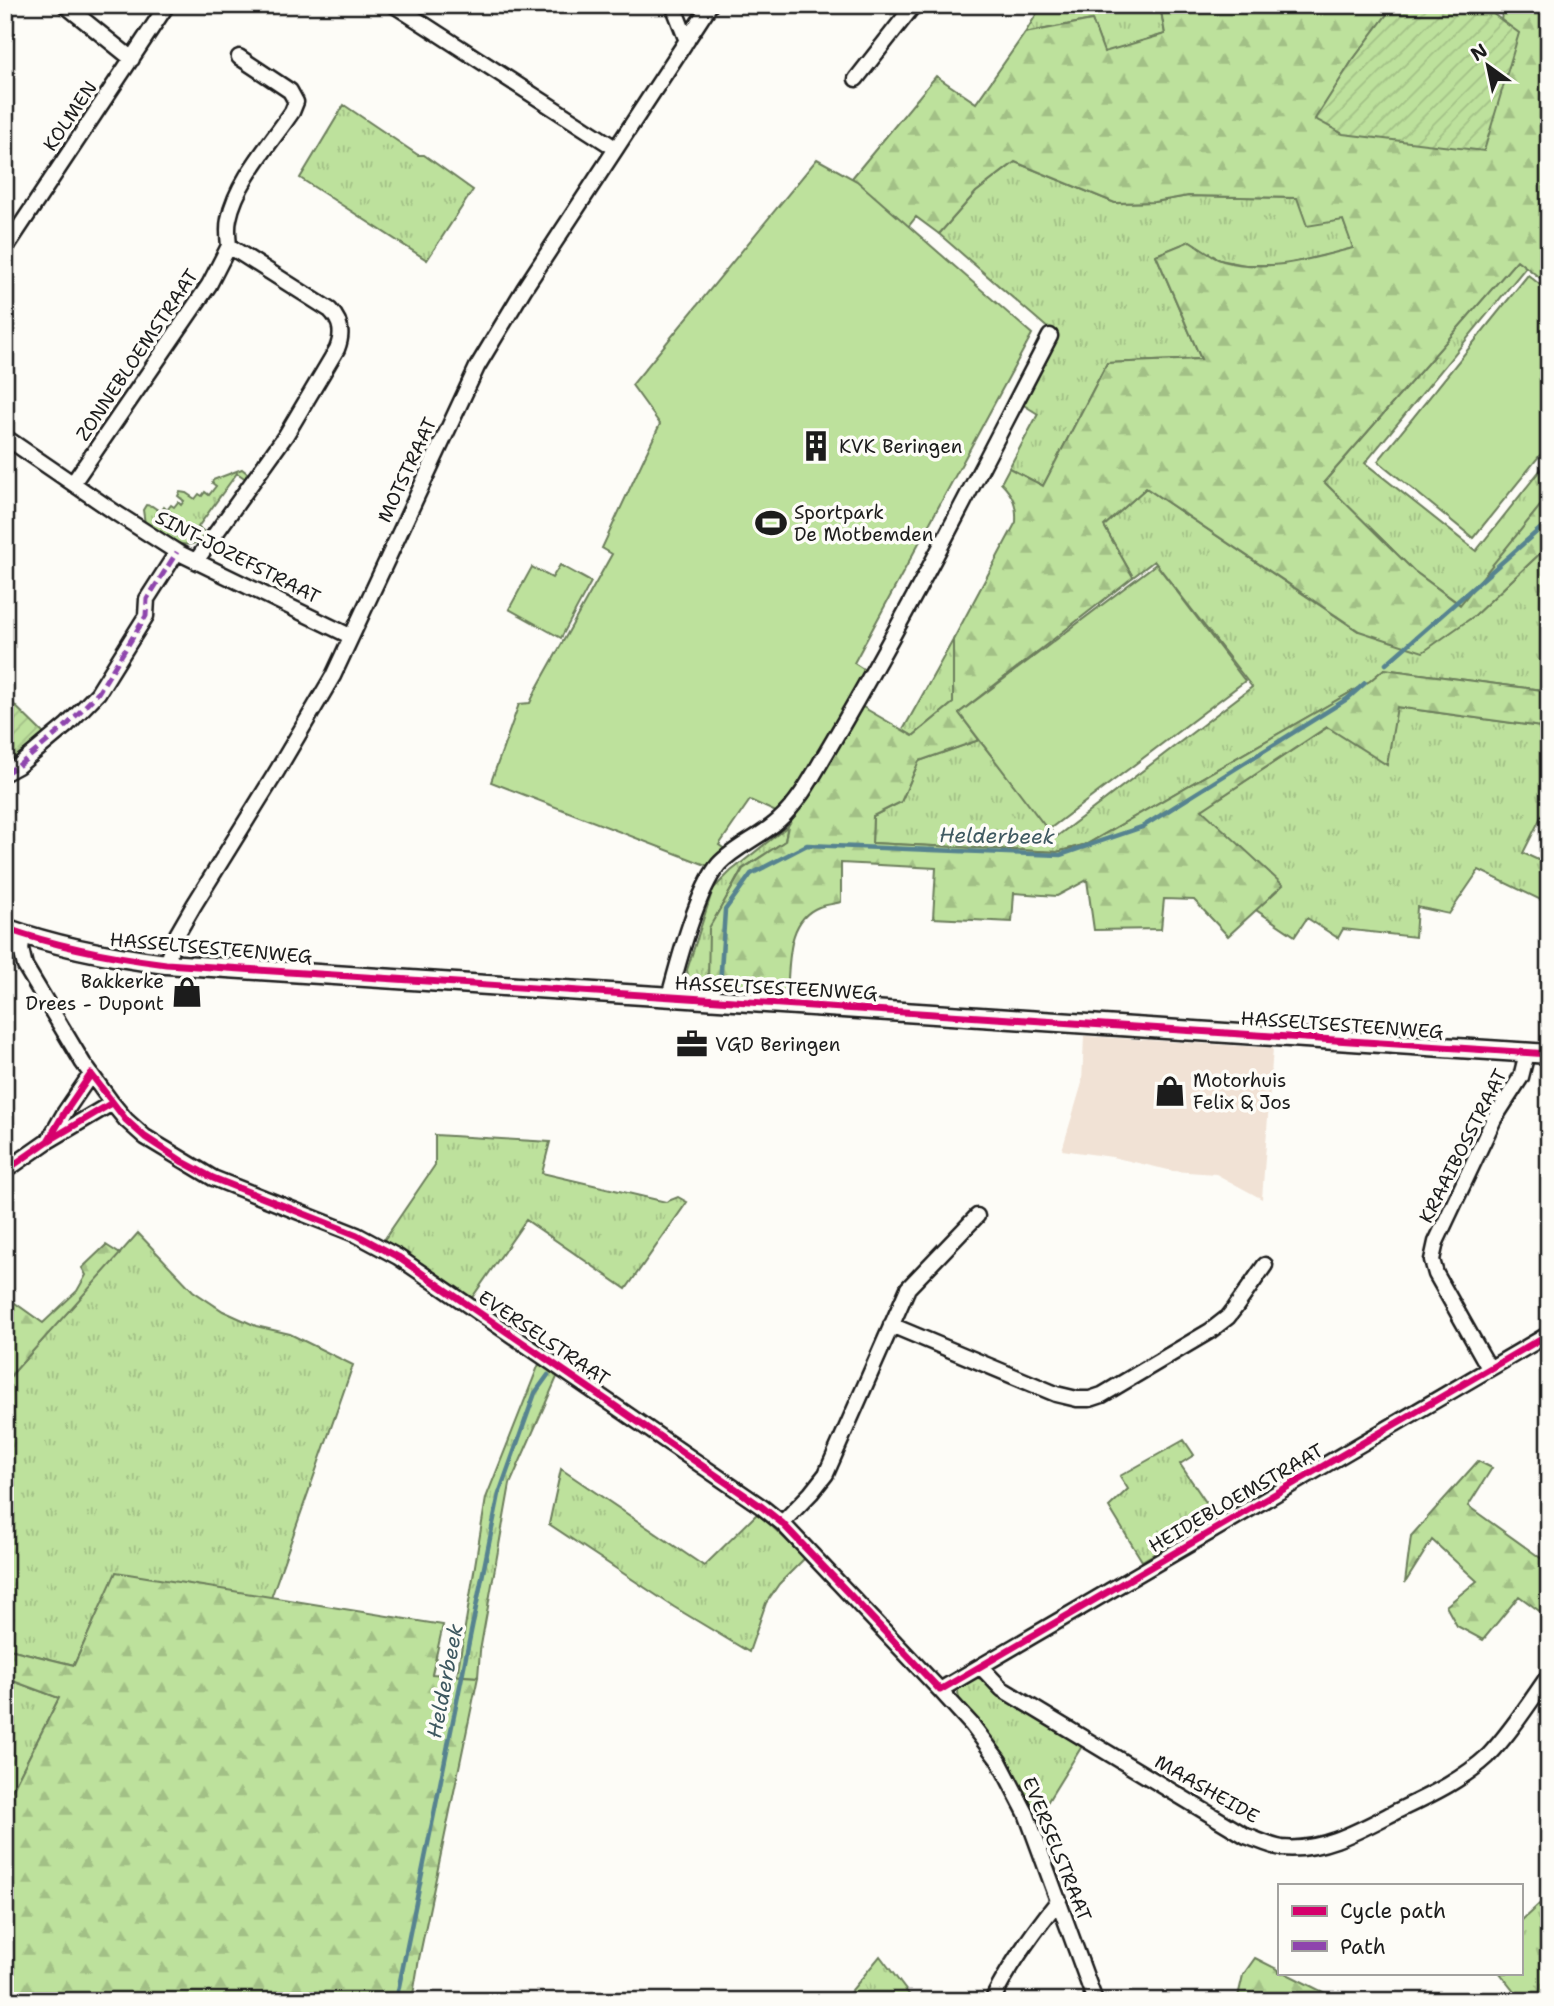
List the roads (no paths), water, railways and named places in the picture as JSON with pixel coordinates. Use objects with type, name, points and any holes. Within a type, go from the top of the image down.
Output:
[{"type":"street","points":[[65,5],[132,59]]},
{"type":"street","name":"KOLMEN","points":[[5,249],[167,5]]},
{"type":"street","points":[[394,5],[615,148]]},
{"type":"street","points":[[673,5],[687,41]]},
{"type":"street","name":"MOTSTRAAT","points":[[166,964],[175,938],[194,905],[333,676],[477,367],[524,289],[710,5]]},
{"type":"street","points":[[856,79],[914,5]]},
{"type":"street","points":[[196,561],[286,435],[337,349],[341,334],[339,321],[330,310],[229,246],[228,229],[234,203],[247,177],[292,112],[296,102],[290,91],[239,57]]},
{"type":"street","name":"ZONNEBLOEMSTRAAT","points":[[72,483],[209,285],[229,246]]},
{"type":"street","points":[[669,997],[709,879],[728,856],[778,822],[797,799],[821,761],[923,579],[1050,336]]},
{"type":"street","name":"SINT-JOZEFSTRAAT","points":[[5,437],[177,552],[351,636]]},
{"type":"street","points":[[5,773],[18,766],[67,725],[98,693],[146,616],[147,599],[177,552]]},
{"type":"street","name":"HASSELTSESTEENWEG","points":[[5,928],[96,953],[166,964],[1549,1054]]},
{"type":"street","name":"EVERSELSTRAAT","points":[[23,935],[21,949],[25,966],[91,1074],[126,1120],[145,1137],[213,1178],[357,1235],[398,1257],[782,1523],[972,1725],[999,1761],[1026,1813],[1095,2001]]},
{"type":"street","name":"KRAAIBOSSTRAAT","points":[[1489,1368],[1436,1274],[1432,1260],[1436,1242],[1494,1119],[1521,1077],[1527,1053]]},
{"type":"street","points":[[48,1142],[91,1074]]},
{"type":"street","points":[[5,1171],[112,1103]]},
{"type":"street","points":[[782,1523],[826,1474],[908,1288],[977,1216]]},
{"type":"street","points":[[891,1325],[1055,1394],[1090,1399],[1116,1388],[1220,1324],[1235,1308],[1265,1265]]},
{"type":"street","name":"HEIDEBLOEMSTRAAT","points":[[940,1690],[1549,1334]]},
{"type":"street","name":"MAASHEIDE","points":[[981,1667],[1002,1689],[1246,1836],[1282,1848],[1314,1846],[1345,1837],[1449,1786],[1490,1754],[1549,1675]]},
{"type":"street","points":[[992,2001],[999,1985],[1059,1900]]},
{"type":"waterway","name":"Helderbeek","points":[[1386,664],[1549,521]]},
{"type":"waterway","name":"Helderbeek","points":[[720,986],[725,910],[751,874],[807,845],[1060,855],[1142,827],[1347,699],[1365,683]]},
{"type":"waterway","name":"Helderbeek","points":[[396,2001],[499,1494],[535,1393],[548,1375]]},
{"type":"place","name":"KVK Beringen","points":[[816,446]]},
{"type":"place","name":"Sportpark De Motbemden","points":[[771,523]]},
{"type":"place","name":"Bakkerke Drees - Dupont","points":[[187,992]]},
{"type":"place","name":"VGD Beringen","points":[[692,1044]]},
{"type":"place","name":"Motorhuis Felix & Jos","points":[[1170,1091]]}]
